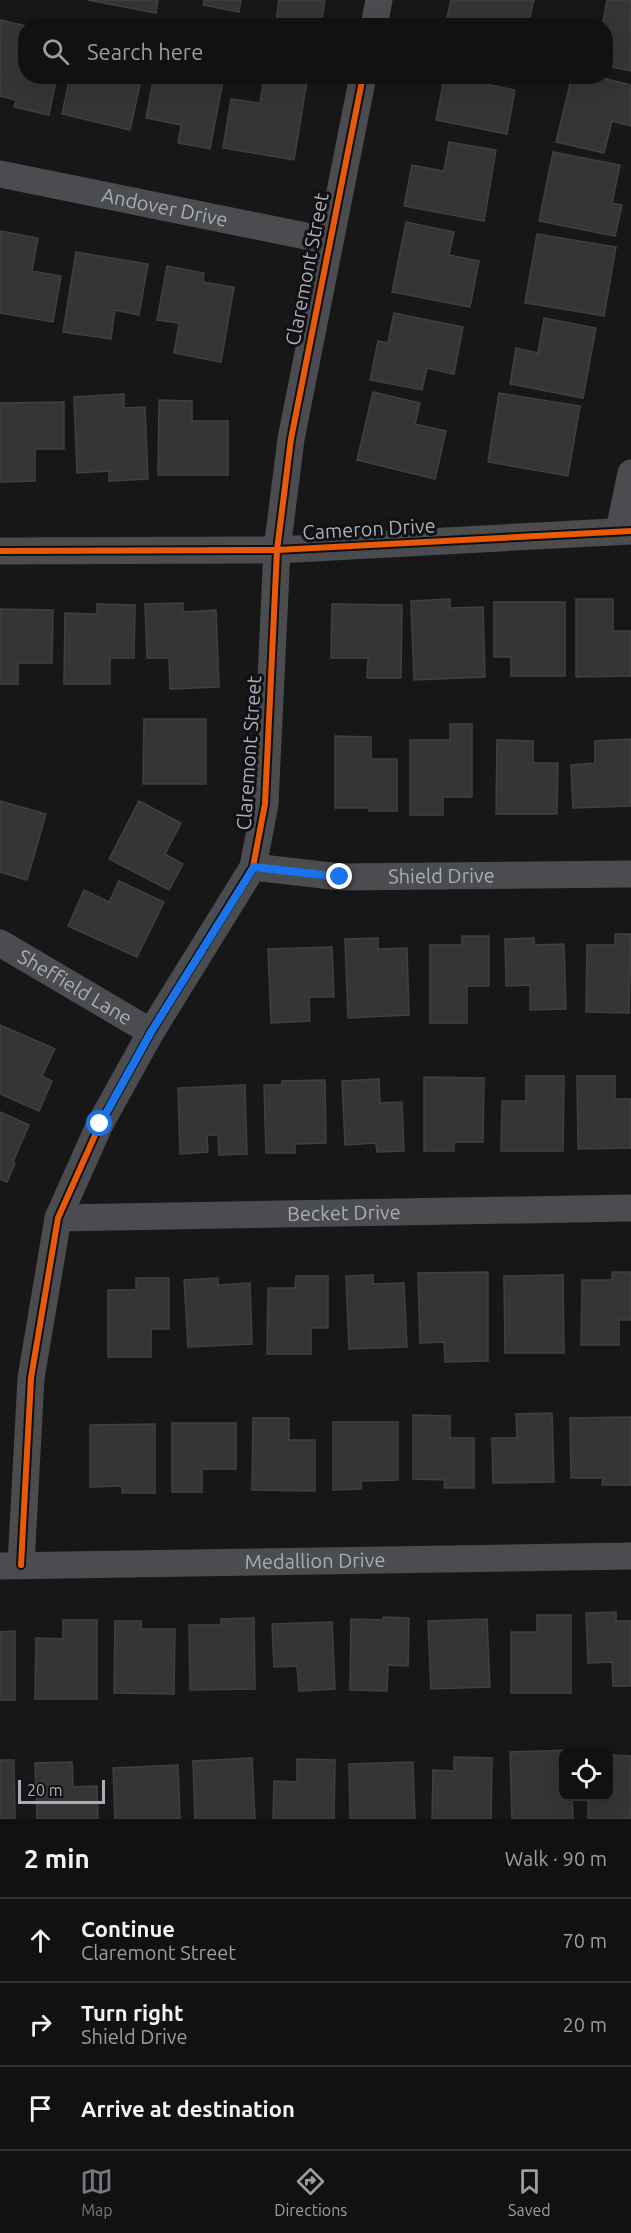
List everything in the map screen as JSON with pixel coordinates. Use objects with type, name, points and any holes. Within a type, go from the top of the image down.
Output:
[{"type":"street","points":[[376,18],[379,0]]},
{"type":"street","name":"Claremont Street","points":[[11,1566],[31,1378],[58,1218],[100,1124],[151,1032],[254,867],[265,804],[277,550],[291,439],[361,84]]},
{"type":"street","name":"Andover Drive","points":[[0,174],[330,241]]},
{"type":"street","points":[[625,531],[631,473]]},
{"type":"street","name":"Cameron Drive","points":[[0,551],[277,550],[625,531]]},
{"type":"street","name":"Shield Drive","points":[[254,867],[340,877],[631,874]]},
{"type":"street","name":"Sheffield Lane","points":[[0,943],[151,1032]]},
{"type":"street","name":"Becket Drive","points":[[58,1218],[631,1208]]},
{"type":"street","name":"Medallion Drive","points":[[11,1566],[631,1556]]},
{"type":"building","points":[[88,0],[158,0],[156,13]]},
{"type":"building","points":[[204,0],[241,0],[239,12],[203,5]]},
{"type":"building","points":[[279,0],[325,0],[322,18],[276,18]]},
{"type":"building","points":[[451,0],[534,0],[530,18],[447,18]]},
{"type":"building","points":[[607,0],[631,0],[631,71],[613,67],[613,18],[604,18]]},
{"type":"building","points":[[0,20],[18,24],[18,84],[55,84],[49,115],[14,107],[16,100],[0,96]]},
{"type":"building","points":[[613,80],[631,85],[631,126],[612,121],[604,153],[556,142],[570,84],[613,84]]},
{"type":"building","points":[[68,84],[140,84],[130,130],[62,114]]},
{"type":"building","points":[[152,84],[222,84],[210,149],[178,143],[181,125],[146,118]]},
{"type":"building","points":[[263,84],[307,84],[294,160],[223,148],[231,99],[260,103]]},
{"type":"building","points":[[443,84],[485,84],[515,90],[507,134],[436,120]]},
{"type":"building","points":[[449,142],[496,150],[484,221],[404,206],[412,165],[444,171]]},
{"type":"building","points":[[553,152],[620,165],[612,203],[622,205],[615,236],[539,221]]},
{"type":"building","points":[[406,222],[454,232],[449,255],[479,261],[470,307],[392,292]]},
{"type":"building","points":[[0,231],[38,238],[32,271],[61,276],[53,322],[0,313]]},
{"type":"building","points":[[537,234],[616,247],[604,316],[525,303]]},
{"type":"building","points":[[76,252],[148,264],[139,315],[115,310],[111,339],[63,332]]},
{"type":"building","points":[[167,266],[204,273],[203,282],[234,287],[221,362],[174,353],[179,323],[157,320]]},
{"type":"building","points":[[394,313],[463,327],[454,374],[427,368],[422,390],[370,380],[378,341],[388,343]]},
{"type":"building","points":[[544,318],[596,328],[583,398],[510,384],[516,348],[538,353]]},
{"type":"building","points":[[373,392],[420,403],[415,424],[446,431],[435,479],[357,460]]},
{"type":"building","points":[[499,393],[580,406],[568,476],[488,462]]},
{"type":"building","points":[[124,394],[124,408],[145,407],[148,479],[109,481],[109,471],[77,473],[74,397]]},
{"type":"building","points":[[159,400],[192,401],[192,421],[228,421],[228,475],[158,475]]},
{"type":"building","points":[[64,402],[64,449],[35,449],[35,481],[0,482],[0,403]]},
{"type":"building","points":[[450,599],[450,608],[483,607],[485,677],[414,680],[411,601]]},
{"type":"building","points":[[576,599],[613,599],[613,631],[631,631],[631,676],[576,677]]},
{"type":"building","points":[[494,602],[565,602],[565,676],[511,676],[511,657],[494,657]]},
{"type":"building","points":[[183,603],[183,612],[216,610],[219,687],[170,689],[169,658],[147,658],[145,604]]},
{"type":"building","points":[[97,604],[135,605],[134,658],[110,658],[110,684],[64,684],[65,613],[97,614]]},
{"type":"building","points":[[332,604],[402,605],[401,678],[367,678],[368,658],[331,658]]},
{"type":"building","points":[[0,609],[53,610],[52,663],[18,663],[18,684],[0,684]]},
{"type":"building","points":[[144,719],[206,719],[206,784],[143,784]]},
{"type":"building","points":[[450,724],[472,724],[472,797],[443,797],[443,815],[410,815],[410,740],[450,740]]},
{"type":"building","points":[[335,736],[371,737],[371,759],[397,759],[397,811],[335,808]]},
{"type":"building","points":[[631,739],[631,806],[573,808],[571,765],[595,763],[595,741]]},
{"type":"building","points":[[497,740],[533,741],[533,763],[558,763],[557,814],[496,814]]},
{"type":"building","points":[[0,801],[46,814],[27,880],[0,872]]},
{"type":"building","points":[[139,801],[181,823],[165,854],[183,864],[169,890],[109,859]]},
{"type":"building","points":[[119,881],[164,902],[137,957],[68,926],[84,890],[109,902]]},
{"type":"building","points":[[615,934],[631,934],[629,1013],[586,1012],[587,945],[615,945]]},
{"type":"building","points":[[462,936],[489,936],[489,986],[467,986],[467,1023],[430,1023],[430,945],[462,945]]},
{"type":"building","points":[[378,938],[378,949],[407,948],[409,1015],[348,1018],[345,939]]},
{"type":"building","points":[[534,938],[534,945],[564,944],[566,1009],[530,1010],[530,985],[506,986],[505,939]]},
{"type":"building","points":[[332,947],[334,997],[309,997],[310,1021],[271,1023],[268,949]]},
{"type":"building","points":[[0,1025],[55,1049],[42,1076],[52,1081],[39,1111],[0,1094]]},
{"type":"building","points":[[526,1076],[564,1076],[563,1151],[501,1151],[502,1101],[526,1101]]},
{"type":"building","points":[[577,1076],[615,1076],[615,1099],[631,1099],[631,1148],[578,1149]]},
{"type":"building","points":[[424,1077],[484,1078],[483,1142],[454,1142],[454,1151],[424,1151]]},
{"type":"building","points":[[379,1079],[380,1103],[402,1102],[404,1151],[377,1152],[376,1143],[345,1145],[342,1081]]},
{"type":"building","points":[[325,1080],[326,1143],[295,1144],[295,1153],[266,1153],[264,1085],[282,1085],[282,1081]]},
{"type":"building","points":[[245,1085],[247,1154],[219,1155],[218,1135],[207,1135],[208,1152],[180,1154],[178,1088]]},
{"type":"building","points":[[0,1112],[29,1125],[7,1182],[0,1179]]},
{"type":"building","points":[[488,1272],[488,1361],[445,1362],[444,1342],[420,1343],[418,1273]]},
{"type":"building","points":[[612,1272],[631,1272],[631,1320],[619,1320],[619,1345],[581,1345],[582,1280],[612,1280]]},
{"type":"building","points":[[373,1275],[373,1284],[404,1283],[407,1347],[349,1349],[346,1276]]},
{"type":"building","points":[[563,1275],[564,1353],[505,1353],[504,1276]]},
{"type":"building","points":[[296,1276],[328,1276],[328,1328],[311,1328],[311,1354],[267,1354],[268,1288],[295,1288]]},
{"type":"building","points":[[136,1278],[169,1278],[169,1329],[151,1329],[151,1357],[108,1357],[108,1290],[136,1290]]},
{"type":"building","points":[[218,1278],[218,1285],[250,1283],[252,1344],[188,1347],[184,1280]]},
{"type":"building","points":[[552,1413],[554,1482],[493,1483],[492,1438],[517,1438],[516,1414]]},
{"type":"building","points":[[413,1415],[450,1416],[450,1438],[474,1438],[474,1488],[444,1488],[445,1480],[413,1479]]},
{"type":"building","points":[[631,1417],[631,1485],[602,1485],[603,1478],[571,1478],[570,1418]]},
{"type":"building","points":[[253,1418],[289,1418],[289,1440],[315,1440],[315,1491],[252,1490]]},
{"type":"building","points":[[333,1422],[398,1422],[398,1480],[361,1481],[361,1489],[333,1490]]},
{"type":"building","points":[[172,1423],[236,1423],[236,1469],[202,1469],[202,1492],[172,1492]]},
{"type":"building","points":[[155,1424],[155,1493],[122,1493],[122,1486],[90,1487],[90,1425]]},
{"type":"building","points":[[616,1612],[616,1621],[631,1621],[631,1686],[613,1686],[612,1662],[588,1663],[586,1613]]},
{"type":"building","points":[[537,1615],[571,1615],[571,1693],[511,1693],[511,1632],[537,1632]]},
{"type":"building","points":[[383,1617],[409,1618],[408,1666],[388,1665],[387,1691],[350,1690],[351,1619],[383,1620]]},
{"type":"building","points":[[254,1618],[255,1689],[190,1690],[189,1625],[221,1625],[221,1619]]},
{"type":"building","points":[[487,1619],[490,1687],[431,1689],[428,1621]]},
{"type":"building","points":[[63,1620],[97,1620],[97,1699],[35,1699],[36,1638],[63,1639]]},
{"type":"building","points":[[115,1621],[141,1621],[141,1629],[175,1629],[174,1694],[114,1693]]},
{"type":"building","points":[[332,1622],[335,1689],[299,1691],[297,1666],[274,1667],[272,1624]]},
{"type":"building","points":[[15,1631],[15,1700],[0,1700],[0,1632]]},
{"type":"building","points":[[559,1750],[559,1801],[572,1801],[573,1819],[512,1819],[510,1752]]},
{"type":"building","points":[[613,1755],[631,1756],[631,1819],[588,1819],[588,1801],[613,1801]]},
{"type":"building","points":[[454,1757],[492,1758],[491,1819],[432,1819],[433,1770],[454,1771]]},
{"type":"building","points":[[252,1758],[255,1819],[195,1819],[193,1761]]},
{"type":"building","points":[[297,1759],[335,1760],[334,1819],[273,1819],[274,1781],[297,1782]]},
{"type":"building","points":[[0,1760],[14,1760],[15,1819],[0,1819]]},
{"type":"building","points":[[72,1762],[73,1787],[97,1786],[98,1819],[37,1819],[35,1763]]},
{"type":"building","points":[[413,1762],[415,1819],[350,1819],[349,1764]]},
{"type":"building","points":[[178,1765],[180,1819],[115,1819],[113,1768]]},
{"type":"cycle path","points":[[21,1565],[31,1378],[58,1218],[100,1124],[151,1032],[253,867],[265,804],[277,550],[291,439],[361,84]]},
{"type":"cycle path","points":[[0,551],[277,550],[631,531]]},
{"type":"route","points":[[100,1124],[151,1032],[254,867],[340,877]]}]
